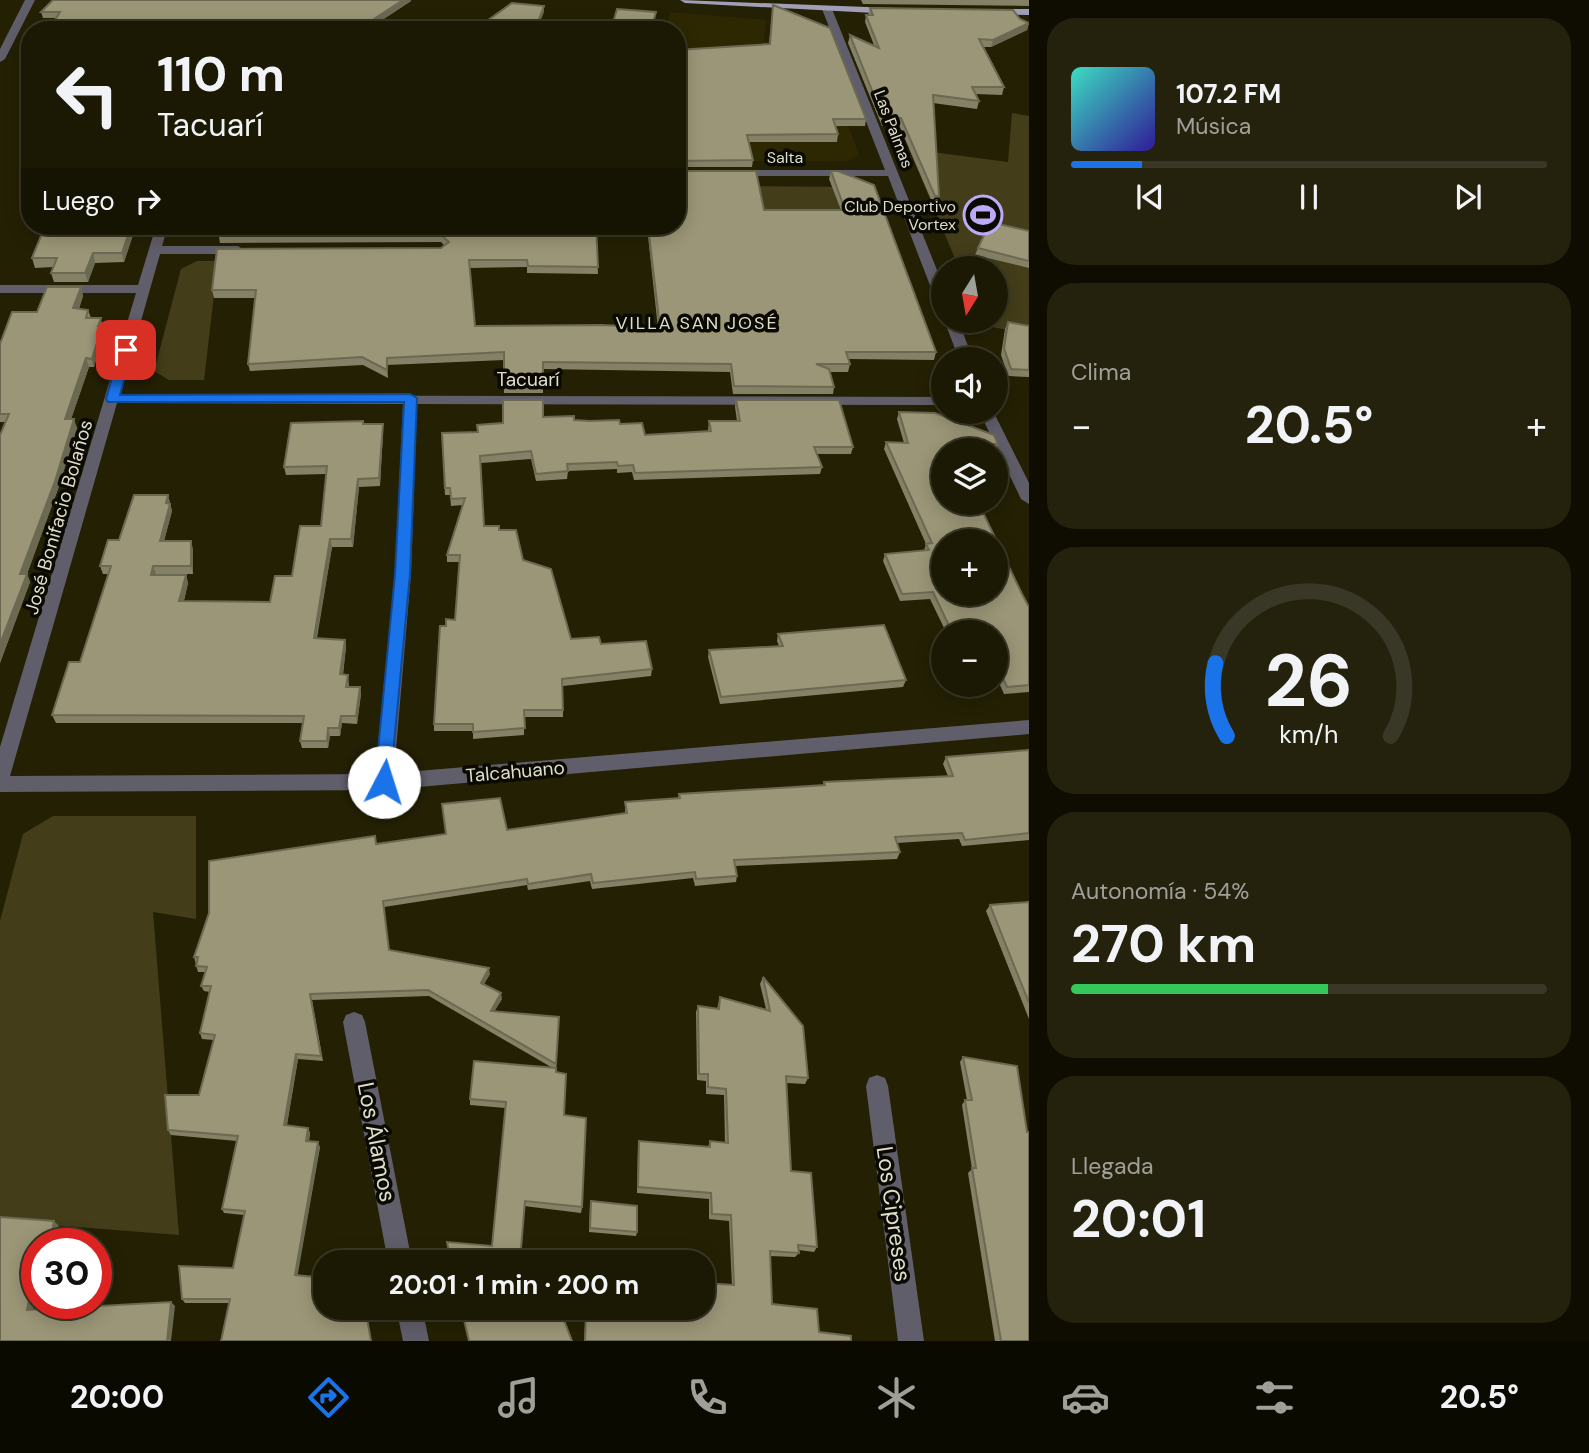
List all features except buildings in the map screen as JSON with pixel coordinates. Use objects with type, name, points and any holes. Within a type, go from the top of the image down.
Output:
[{"type":"main road","points":[[685,0],[902,6]]},
{"type":"main road","points":[[990,2],[1029,3]]},
{"type":"main road","points":[[975,12],[1029,12]]},
{"type":"street","points":[[0,59],[30,0]]},
{"type":"street","name":"Las Palmas","points":[[822,2],[931,270]]},
{"type":"street","points":[[1014,12],[1029,25]]},
{"type":"street","name":"Salta","points":[[719,173],[893,173]]},
{"type":"street","name":"José Bonifacio Bolaños","points":[[0,778],[159,235]]},
{"type":"street","points":[[155,250],[250,250]]},
{"type":"street","points":[[0,289],[144,289]]},
{"type":"street","points":[[384,782],[402,574],[410,398]]},
{"type":"street","name":"Tacuarí","points":[[112,399],[931,401]]},
{"type":"street","points":[[992,424],[1029,499]]},
{"type":"street","name":"Talcahuano","points":[[0,784],[384,782],[1029,727]]},
{"type":"street","name":"Los Álamos","points":[[354,1022],[398,1250]]},
{"type":"street","name":"Los Cipreses","points":[[877,1086],[911,1341]]},
{"type":"street","points":[[412,1320],[416,1341]]},
{"type":"shaded area","points":[[670,12],[766,20],[764,41],[819,46],[859,155],[847,161],[686,161],[686,21],[668,21]]},
{"type":"shaded area","name":"Club Deportivo Vortex","points":[[1012,113],[1029,116],[1029,334],[1008,330],[1008,256],[954,256],[909,149],[1008,162]]},
{"type":"shaded area","points":[[743,186],[859,187],[882,217],[750,217]]},
{"type":"shaded area","points":[[197,261],[218,261],[204,380],[169,380],[154,371],[181,269]]},
{"type":"shaded area","points":[[53,816],[196,816],[196,919],[153,912],[179,1235],[0,1221],[0,921],[23,834]]},
{"type":"place","name":"Club Deportivo Vortex","points":[[983,215]]},
{"type":"district","name":"VILLA SAN JOSÉ","points":[[697,323]]},
{"type":"route","points":[[126,350],[112,399],[410,398],[402,574],[384,782]]}]
